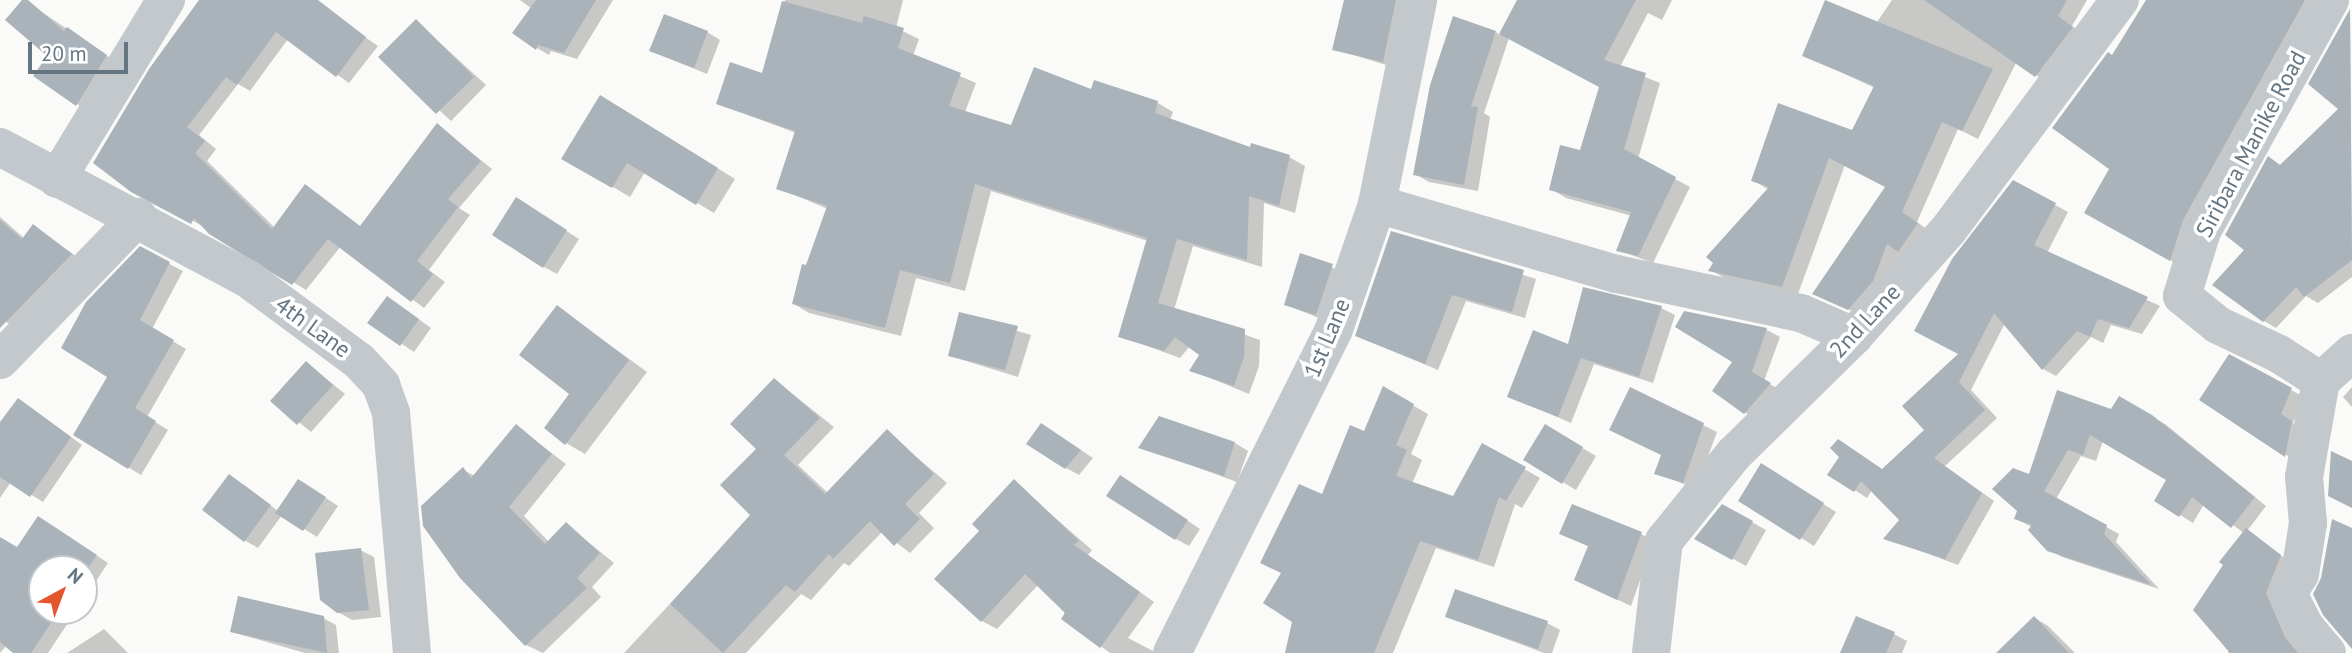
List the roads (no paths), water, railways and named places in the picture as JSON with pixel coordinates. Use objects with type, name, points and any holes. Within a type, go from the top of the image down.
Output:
[{"type":"street","points":[[57,179],[166,0]]},
{"type":"street","name":"1st Lane","points":[[1172,653],[1334,329],[1377,204],[1419,0]]},
{"type":"street","name":"2nd Lane","points":[[1651,653],[1664,541],[1734,454],[1854,336],[1948,229],[2120,0]]},
{"type":"street","name":"Siribara Manike Road","points":[[2321,382],[2279,354],[2218,325],[2182,296],[2202,231],[2330,0]]},
{"type":"street","name":"4th Lane","points":[[0,147],[57,179],[138,217],[248,279],[359,361],[381,385],[391,413],[412,653]]},
{"type":"street","points":[[1377,204],[1618,274],[1801,313],[1854,336]]},
{"type":"street","points":[[0,360],[138,217]]},
{"type":"street","points":[[2327,653],[2305,627],[2288,593],[2300,574],[2308,523],[2304,477],[2321,382],[2352,353]]}]
